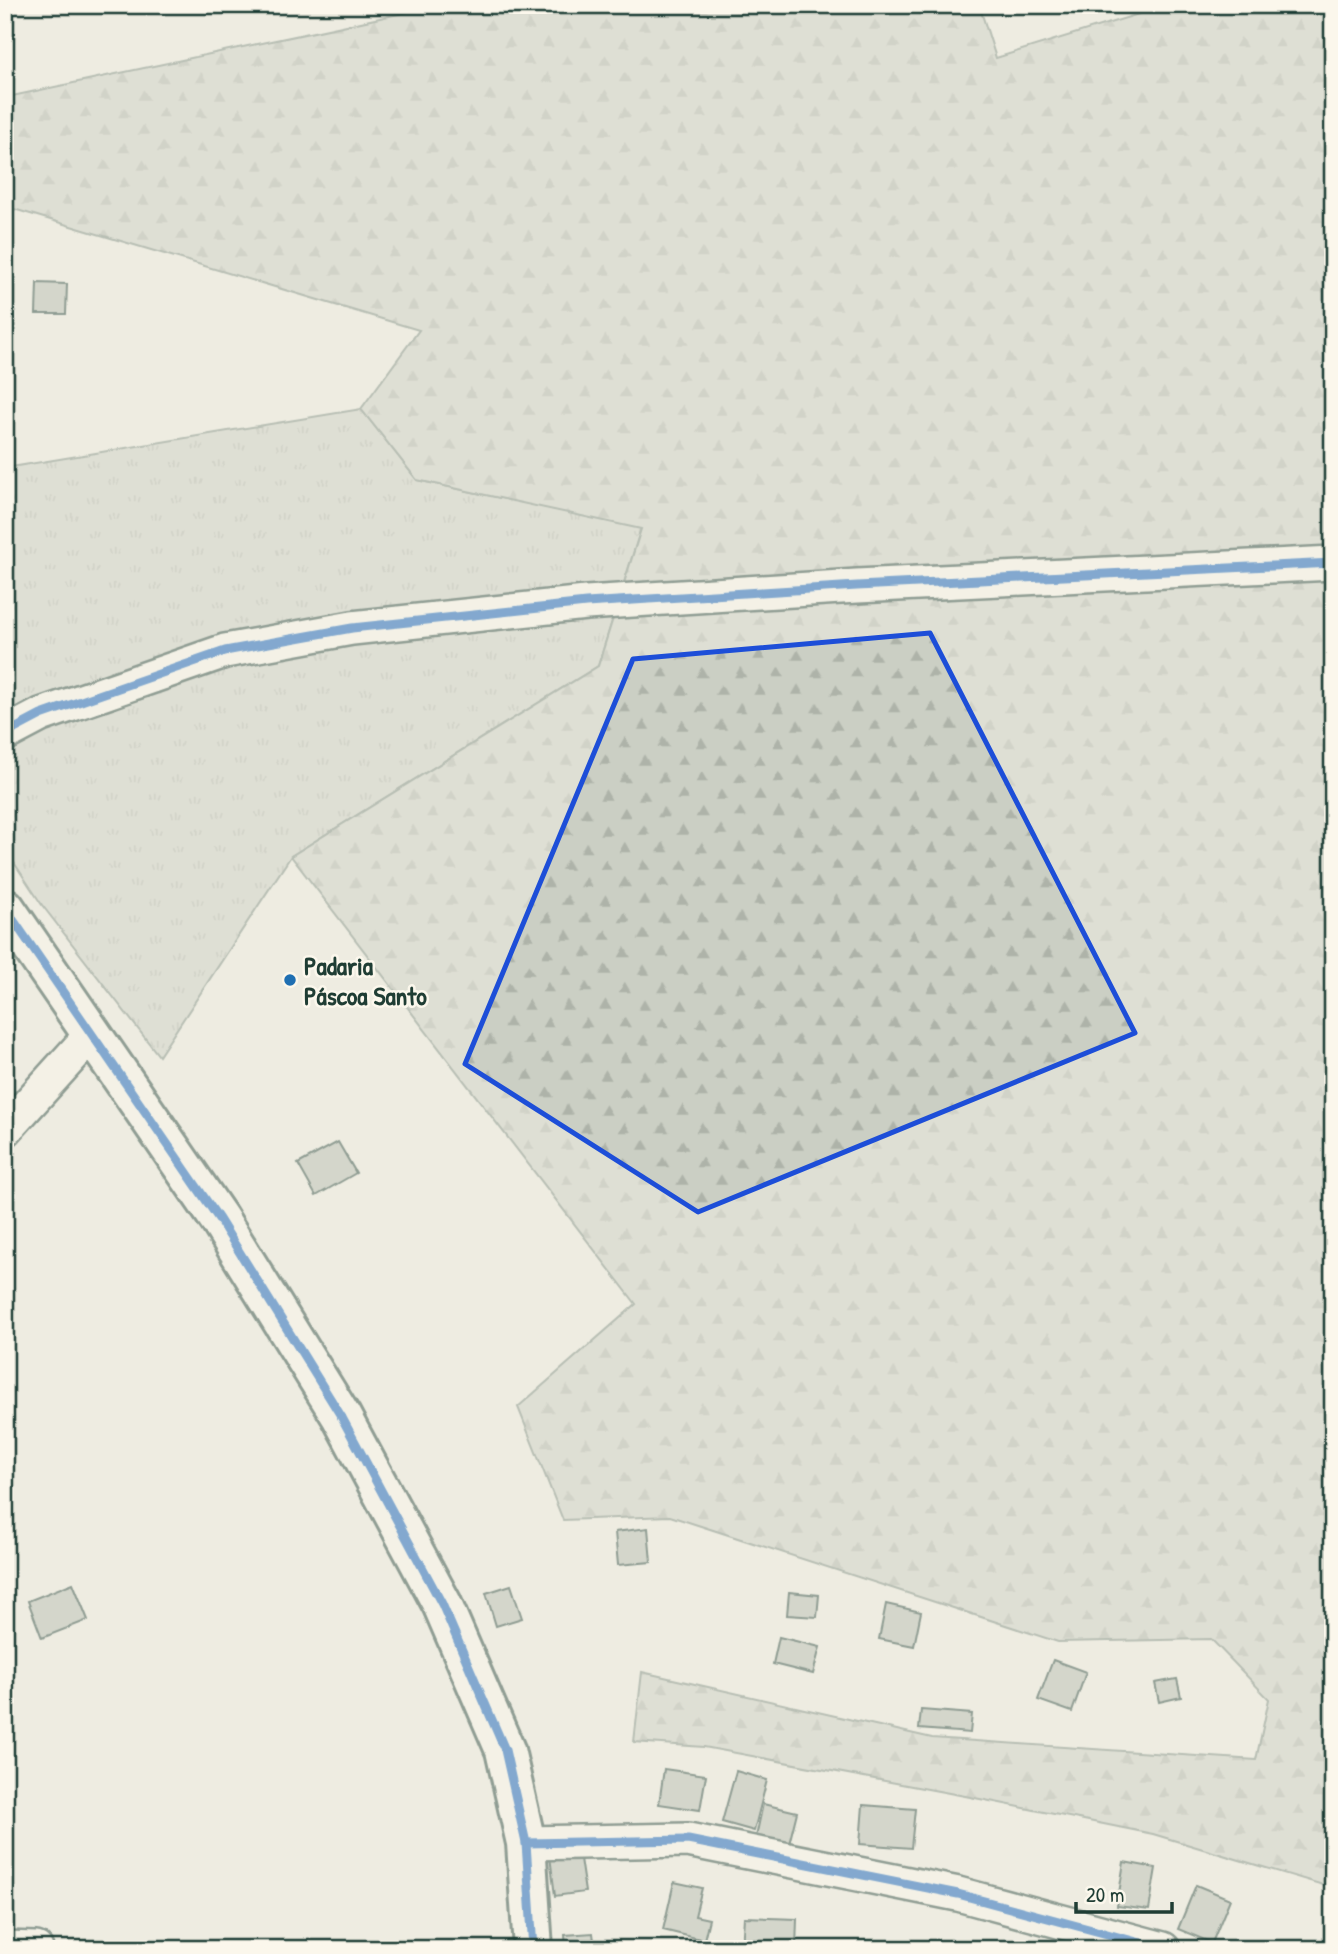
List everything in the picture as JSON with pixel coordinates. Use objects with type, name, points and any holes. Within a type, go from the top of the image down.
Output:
[{"type":"street","points":[[5,734],[41,715],[225,651],[352,628],[586,603],[857,586],[1333,563]]},
{"type":"street","points":[[5,908],[219,1219],[341,1416],[442,1604],[505,1750],[526,1843],[533,1949]]},
{"type":"street","points":[[5,1130],[92,1034]]},
{"type":"street","points":[[526,1843],[688,1840],[958,1894],[1163,1949]]},
{"type":"street","points":[[5,1948],[36,1949]]},
{"type":"highlighted area","points":[[930,633],[1135,1033],[698,1212],[465,1064],[633,659]]},
{"type":"green space","points":[[441,5],[979,5],[996,58],[1168,5],[1333,5],[1333,1888],[1153,1834],[704,1747],[634,1742],[642,1672],[932,1738],[1256,1760],[1269,1699],[1211,1639],[1058,1642],[670,1516],[563,1520],[518,1407],[636,1304],[291,856],[598,666],[641,529],[417,480],[361,409],[419,330],[7,207],[12,96]]},
{"type":"green space","points":[[361,409],[417,480],[641,528],[598,666],[291,856],[159,1056],[42,905],[5,849],[5,468]]},
{"type":"building","points":[[37,283],[67,284],[66,314],[36,314]]},
{"type":"building","points":[[338,1142],[356,1173],[316,1196],[298,1164]]},
{"type":"building","points":[[648,1528],[651,1562],[618,1565],[615,1532]]},
{"type":"building","points":[[73,1583],[88,1620],[42,1638],[28,1601]]},
{"type":"building","points":[[511,1585],[522,1618],[496,1626],[486,1593]]},
{"type":"building","points":[[789,1592],[819,1595],[817,1617],[787,1615]]},
{"type":"building","points":[[886,1604],[921,1612],[914,1646],[879,1639]]},
{"type":"building","points":[[779,1637],[820,1647],[813,1674],[773,1664]]},
{"type":"building","points":[[1053,1660],[1086,1672],[1072,1712],[1038,1700]]},
{"type":"building","points":[[1177,1679],[1181,1697],[1159,1702],[1155,1683]]},
{"type":"building","points":[[921,1710],[972,1714],[970,1733],[919,1729]]},
{"type":"building","points":[[664,1769],[706,1775],[700,1810],[659,1804]]},
{"type":"building","points":[[736,1771],[767,1780],[754,1831],[722,1822]]},
{"type":"building","points":[[763,1804],[797,1812],[789,1844],[756,1837]]},
{"type":"building","points":[[863,1805],[915,1809],[911,1848],[860,1844]]},
{"type":"building","points":[[579,1852],[585,1892],[555,1896],[550,1856]]},
{"type":"building","points":[[1124,1862],[1156,1868],[1149,1910],[1117,1906]]},
{"type":"building","points":[[674,1882],[702,1888],[695,1916],[709,1919],[704,1940],[663,1930]]},
{"type":"building","points":[[1196,1885],[1230,1899],[1212,1943],[1178,1929]]},
{"type":"building","points":[[744,1917],[797,1919],[796,1949],[742,1949]]},
{"type":"building","points":[[593,1933],[595,1949],[566,1949],[565,1935]]},
{"type":"building","points":[[901,1943],[928,1949],[900,1949]]},
{"type":"cycle path","points":[[5,734],[41,715],[225,651],[352,628],[586,603],[857,586],[1333,563]]},
{"type":"cycle path","points":[[5,908],[219,1219],[341,1416],[442,1604],[505,1750],[526,1843],[533,1949]]},
{"type":"cycle path","points":[[526,1843],[688,1840],[958,1894],[1163,1949]]},
{"type":"place","name":"Padaria Páscoa Santo","points":[[290,980]]}]
